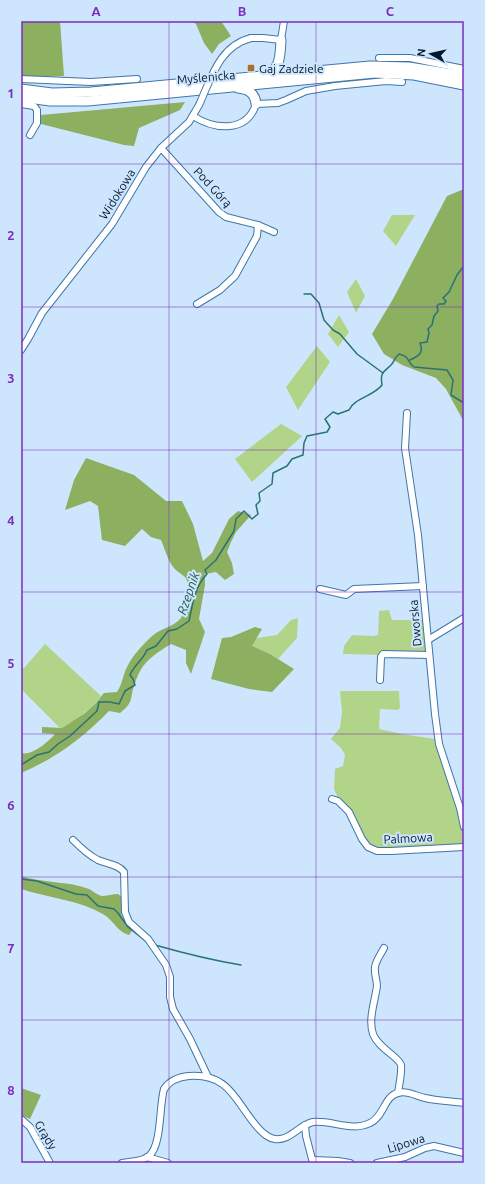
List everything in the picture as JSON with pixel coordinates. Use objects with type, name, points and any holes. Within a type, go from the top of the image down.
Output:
[{"type":"highway","points":[[256,104],[259,92],[266,80],[275,70],[282,40]]},
{"type":"highway","points":[[279,58],[281,65],[285,68],[298,72]]},
{"type":"highway","name":"Myślenicka","points":[[21,97],[50,101],[80,101],[234,87],[298,72],[364,66],[386,65],[417,68],[464,76]]},
{"type":"highway","name":"Myślenicka","points":[[21,89],[44,93],[72,93],[389,73],[420,76],[464,85]]},
{"type":"highway","points":[[234,87],[244,88],[250,92],[256,98],[256,104]]},
{"type":"street","points":[[282,40],[284,21]]},
{"type":"street","name":"Widokowa","points":[[21,350],[42,313],[112,224],[146,168],[161,148],[185,126],[193,116],[223,55],[233,45],[251,38],[282,40]]},
{"type":"street","points":[[379,58],[410,58],[464,68]]},
{"type":"street","points":[[21,80],[91,82],[137,79]]},
{"type":"street","points":[[193,116],[216,125],[236,125],[249,117],[256,104],[282,102],[306,91],[335,86],[402,82]]},
{"type":"street","points":[[21,104],[34,106],[37,110],[37,123],[30,135]]},
{"type":"street","name":"Pod Górą","points":[[161,148],[219,212],[226,217],[258,225],[274,232]]},
{"type":"street","points":[[196,304],[220,290],[235,276],[257,236],[258,225]]},
{"type":"street","name":"Dworska","points":[[407,413],[405,448],[418,535],[433,701],[439,744],[460,808],[464,828]]},
{"type":"street","points":[[320,589],[346,595],[354,589],[423,586]]},
{"type":"street","points":[[428,640],[464,618]]},
{"type":"street","points":[[380,680],[381,657],[383,654],[429,655]]},
{"type":"street","name":"Palmowa","points":[[332,799],[338,801],[348,812],[362,839],[368,847],[377,851],[464,847]]},
{"type":"street","points":[[73,840],[87,854],[100,861],[121,868],[124,872],[125,912],[129,922],[148,939],[166,965],[170,977],[170,996],[173,1009],[190,1039],[208,1077]]},
{"type":"street","points":[[384,948],[375,967],[377,984],[371,1021],[372,1033],[380,1046],[398,1060],[401,1066],[398,1093]]},
{"type":"street","points":[[122,1163],[142,1160],[149,1156],[156,1144],[164,1089],[168,1084],[177,1078],[197,1076],[208,1077],[218,1081],[230,1089],[255,1124],[266,1136],[274,1139],[284,1138],[310,1123],[320,1122],[355,1126],[370,1124],[378,1118],[392,1096],[398,1093],[405,1092],[425,1098],[464,1103]]},
{"type":"street","name":"Grądy","points":[[21,1120],[30,1127],[50,1163]]},
{"type":"street","points":[[305,1125],[308,1146],[313,1162],[338,1161],[350,1163]]},
{"type":"street","name":"Lipowa","points":[[377,1163],[405,1160],[425,1148],[434,1146],[464,1152]]},
{"type":"street","points":[[146,1157],[168,1163]]},
{"type":"green space","points":[[21,21],[60,21],[64,76],[21,76]]},
{"type":"green space","points":[[192,21],[221,21],[231,36],[219,44],[212,54],[204,43],[196,24]]},
{"type":"green space","points":[[185,102],[180,110],[139,128],[134,146],[124,145],[41,124],[41,115]]},
{"type":"green space","points":[[464,189],[464,422],[446,389],[436,378],[402,365],[384,354],[372,334],[393,299],[447,196]]},
{"type":"green space","points":[[392,215],[415,215],[396,246],[383,231]]},
{"type":"green space","points":[[356,279],[365,296],[356,313],[347,292]]},
{"type":"green space","points":[[339,315],[349,332],[338,347],[328,334]]},
{"type":"green space","points":[[317,346],[330,362],[298,410],[286,387]]},
{"type":"green space","points":[[281,424],[302,436],[252,482],[235,459]]},
{"type":"green space","points":[[86,458],[134,475],[166,501],[182,501],[193,524],[203,561],[212,553],[229,519],[238,511],[251,515],[236,532],[227,552],[232,563],[234,574],[225,580],[216,572],[205,574],[205,585],[199,619],[205,632],[191,674],[186,663],[186,650],[171,644],[145,664],[133,688],[131,700],[125,709],[120,713],[109,711],[79,739],[46,761],[21,773],[21,753],[35,750],[55,734],[42,733],[42,727],[62,728],[85,713],[104,693],[117,692],[127,667],[134,655],[153,635],[174,624],[181,618],[186,603],[188,582],[172,565],[161,540],[151,537],[142,529],[125,546],[102,540],[98,506],[90,501],[65,510],[74,480]]},
{"type":"green space","points":[[389,610],[392,620],[424,620],[427,651],[383,652],[380,655],[343,654],[344,646],[352,635],[378,635],[379,611]]},
{"type":"green space","points":[[298,618],[297,638],[278,659],[251,646],[257,638],[277,635],[291,620]]},
{"type":"green space","points":[[255,627],[262,629],[252,646],[270,654],[294,669],[272,692],[249,689],[211,679],[222,638],[231,637]]},
{"type":"green space","points":[[45,644],[101,696],[88,710],[62,728],[60,728],[21,689],[21,667],[24,668]]},
{"type":"green space","points":[[340,691],[399,691],[400,708],[398,710],[380,709],[379,729],[435,739],[461,819],[464,845],[380,849],[366,843],[353,813],[338,798],[334,789],[335,769],[343,766],[345,755],[341,748],[331,739],[340,728],[342,712]]},
{"type":"green space","points":[[21,876],[37,880],[81,886],[102,896],[118,894],[123,898],[121,912],[123,919],[134,928],[129,935],[125,934],[119,930],[109,918],[86,906],[21,889]]},
{"type":"green space","points":[[21,1088],[41,1095],[30,1119],[21,1115]]},
{"type":"waterway","points":[[410,360],[420,354],[420,343],[427,342],[429,333],[428,329],[432,325],[434,316],[438,311],[437,306],[439,304],[444,304],[446,301],[443,298],[449,292],[457,275],[464,266]]},
{"type":"waterway","points":[[304,294],[311,294],[319,303],[324,320],[333,330],[340,334],[357,354],[383,373]]},
{"type":"waterway","name":"Rzepnik","points":[[21,765],[37,755],[49,752],[70,736],[97,711],[99,702],[119,704],[125,691],[135,685],[130,675],[147,650],[156,646],[168,631],[177,629],[189,621],[197,590],[207,574],[205,570],[216,560],[234,531],[236,519],[244,511],[252,519],[258,514],[256,505],[260,501],[259,493],[272,484],[273,473],[287,466],[292,459],[303,455],[304,443],[307,436],[327,432],[330,427],[325,419],[333,412],[338,414],[349,410],[355,403],[378,389],[382,385],[381,378],[383,373],[399,354],[407,358],[414,367],[447,370],[453,380],[451,395],[464,403]]},
{"type":"waterway","points":[[21,879],[37,881],[76,894],[87,895],[98,906],[114,909],[128,927],[148,943]]},
{"type":"waterway","points":[[155,945],[197,956],[241,965]]},
{"type":"place","name":"Gaj Zadziele","points":[[251,68]]}]
